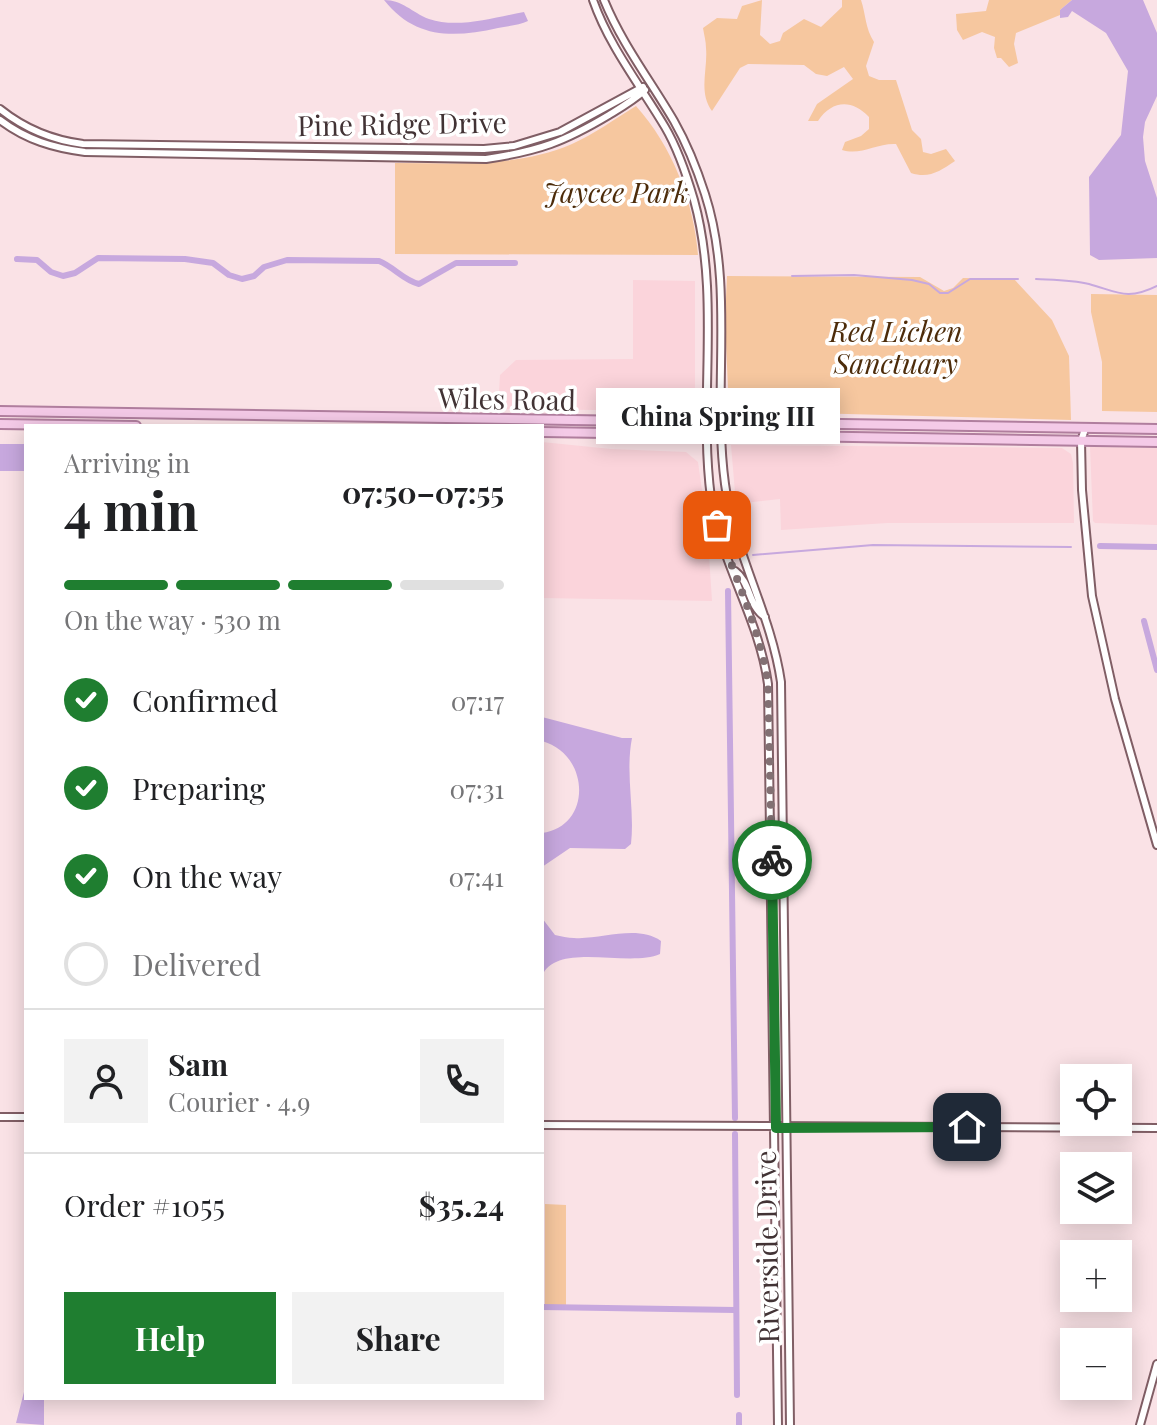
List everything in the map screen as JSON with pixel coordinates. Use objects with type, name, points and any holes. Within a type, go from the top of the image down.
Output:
[{"type":"main road","name":"Wiles Road","points":[[0,411],[1157,429]]},
{"type":"main road","points":[[0,424],[24,424]]},
{"type":"main road","name":"Wiles Road","points":[[544,432],[1157,442]]},
{"type":"street","name":"Riverside Drive","points":[[593,0],[612,43],[665,128],[694,201],[702,237],[706,285],[711,501],[758,634],[768,684],[778,1425]]},
{"type":"street","name":"Riverside Drive","points":[[604,0],[614,24],[674,122],[695,165],[715,236],[720,272],[722,435],[730,517],[765,617],[781,682],[790,1425]]},
{"type":"street","name":"Pine Ridge Drive","points":[[0,120],[41,143],[85,152],[486,159],[530,152],[571,138],[650,84]]},
{"type":"street","name":"Pine Ridge Drive","points":[[0,109],[42,134],[83,144],[484,149],[514,146],[560,132],[641,90]]},
{"type":"street","points":[[1075,428],[1081,441],[1089,574],[1103,652],[1157,845]]},
{"type":"street","points":[[1081,441],[1085,429]]},
{"type":"street","points":[[733,569],[741,575],[757,612],[765,617]]},
{"type":"street","points":[[0,1117],[24,1117]]},
{"type":"street","points":[[544,1125],[1157,1128]]},
{"type":"street","points":[[1140,1425],[1157,1364]]},
{"type":"shaded area","points":[[384,0],[397,2],[440,22],[476,21],[524,12],[528,21],[466,33],[436,32],[409,22]]},
{"type":"shaded area","points":[[1072,0],[1143,0],[1157,33],[1157,96],[1145,122],[1143,137],[1145,161],[1157,198],[1157,258],[1099,260],[1090,255],[1089,177],[1121,135],[1128,71],[1106,33],[1072,11],[1068,17],[1060,18],[1060,10]]},
{"type":"shaded area","points":[[633,280],[695,281],[695,401],[685,411],[498,409],[500,375],[516,360],[633,359]]},
{"type":"shaded area","points":[[544,442],[686,452],[698,462],[707,526],[712,601],[544,598]]},
{"type":"shaded area","points":[[0,444],[24,444],[24,471],[0,471]]},
{"type":"shaded area","points":[[731,445],[1062,448],[1071,454],[1073,463],[1074,523],[887,523],[781,530],[780,499],[736,504]]},
{"type":"shaded area","points":[[1090,447],[1157,448],[1157,525],[1093,521]]},
{"type":"shaded area","points":[[544,718],[632,738],[629,765],[632,831],[631,844],[625,849],[570,848],[544,866],[544,832],[559,828],[570,818],[577,804],[579,789],[577,774],[558,748],[544,742]]},
{"type":"shaded area","points":[[544,921],[555,935],[585,938],[630,933],[661,941],[660,954],[646,958],[577,957],[550,966],[544,974]]},
{"type":"shaded area","points":[[24,1392],[24,1400],[44,1400],[44,1425],[16,1423]]},
{"type":"green space","points":[[762,0],[760,35],[770,44],[780,41],[783,33],[804,19],[821,27],[842,7],[842,0],[861,0],[874,42],[866,66],[869,76],[879,80],[896,80],[912,130],[921,139],[923,152],[931,154],[946,149],[955,161],[934,173],[917,175],[911,173],[896,144],[856,151],[842,150],[845,142],[869,129],[869,117],[863,111],[842,104],[829,109],[818,121],[808,121],[817,104],[853,79],[844,67],[827,76],[816,74],[804,65],[748,64],[740,68],[712,111],[704,88],[706,43],[703,28],[717,18],[737,19],[742,6]]},
{"type":"green space","points":[[989,0],[1072,0],[1060,10],[1060,15],[1016,33],[1014,44],[1018,63],[1009,67],[997,58],[995,37],[982,32],[963,40],[957,30],[956,14],[986,11]]},
{"type":"green space","name":"Jaycee Park","points":[[636,106],[660,139],[679,176],[692,215],[698,255],[395,254],[395,163],[507,161],[551,152],[572,144]]},
{"type":"green space","name":"Red Lichen Sanctuary","points":[[727,276],[920,277],[944,291],[953,288],[963,278],[1014,279],[1052,320],[1069,356],[1071,420],[729,411],[725,320]]},
{"type":"green space","points":[[1091,294],[1157,295],[1157,412],[1102,411],[1102,362],[1091,312]]},
{"type":"green space","points":[[545,1204],[566,1205],[566,1306],[545,1305]]},
{"type":"waterway","points":[[17,259],[37,260],[51,272],[63,276],[75,273],[98,258],[185,259],[213,263],[229,275],[242,279],[254,276],[264,267],[287,260],[379,261],[419,284],[456,263],[515,263]]},
{"type":"waterway","points":[[792,276],[854,275],[912,280],[929,284],[940,293],[948,293],[970,279],[1018,279]]},
{"type":"waterway","points":[[1036,279],[1083,283],[1130,294],[1157,286]]},
{"type":"waterway","points":[[753,555],[873,545],[1071,547]]},
{"type":"waterway","points":[[1100,546],[1157,547]]},
{"type":"waterway","points":[[728,591],[735,1118]]},
{"type":"waterway","points":[[1144,621],[1157,670]]},
{"type":"waterway","points":[[735,1134],[737,1395]]},
{"type":"waterway","points":[[544,1307],[735,1310]]},
{"type":"waterway","points":[[739,1415],[739,1425]]},
{"type":"way so far","points":[[717,525],[765,659],[772,860]]},
{"type":"place","name":"China Spring III","points":[[717,525]]},
{"type":"route","points":[[772,860],[776,1128],[967,1127]]}]
